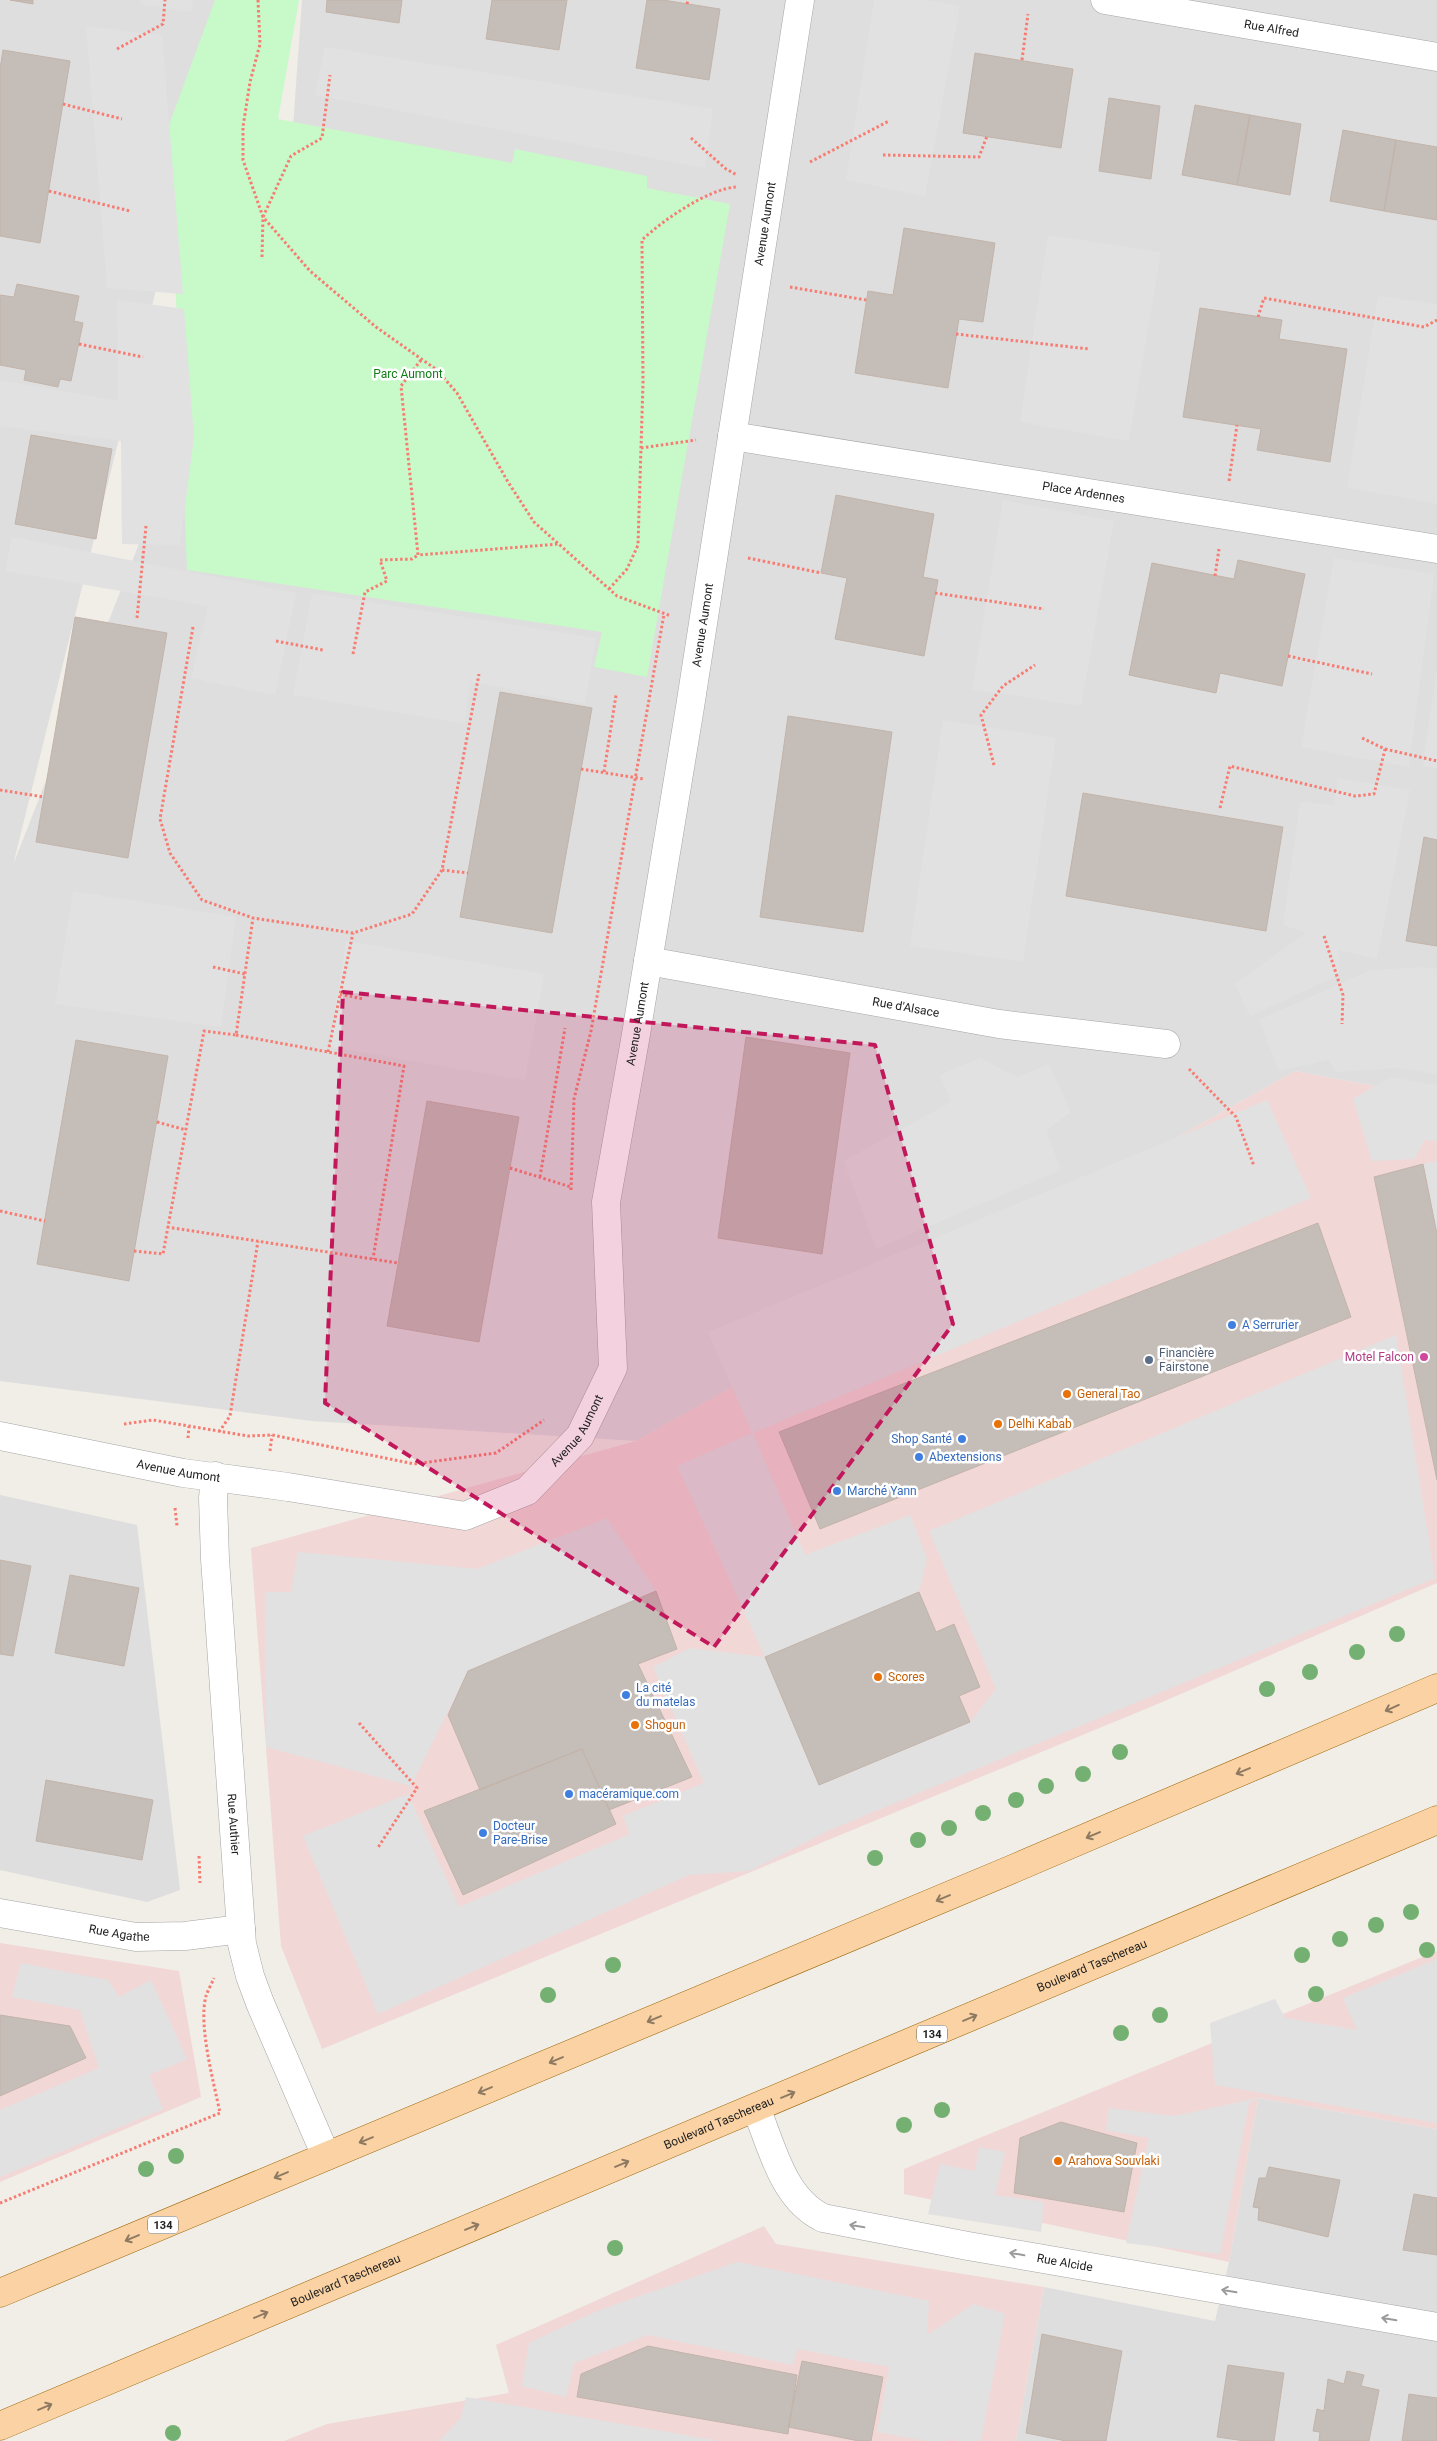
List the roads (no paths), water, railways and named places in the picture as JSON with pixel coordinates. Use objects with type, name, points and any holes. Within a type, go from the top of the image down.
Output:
[{"type":"main road","name":"134","points":[[0,2293],[1024,1864],[1437,1688]]},
{"type":"main road","name":"Boulevard Taschereau","points":[[0,2426],[1437,1820]]},
{"type":"street","name":"Avenue Aumont","points":[[0,1436],[175,1471],[465,1516],[527,1491],[580,1436],[613,1368],[606,1202],[677,786],[757,281],[763,184],[800,0]]},
{"type":"street","name":"Rue Alfred","points":[[1105,0],[1437,57]]},
{"type":"street","name":"Place Ardennes","points":[[732,436],[1437,549]]},
{"type":"street","name":"Rue d'Alsace","points":[[648,961],[1000,1024],[1166,1044]]},
{"type":"street","name":"Rue Authier","points":[[215,1476],[213,1498],[215,1559],[241,1928],[245,1960],[260,2003],[326,2156]]},
{"type":"street","name":"Rue Agathe","points":[[0,1913],[136,1937],[185,1936],[241,1928]]},
{"type":"street","name":"Rue Alcide","points":[[756,2108],[781,2170],[796,2199],[804,2207],[823,2218],[968,2246],[1437,2327]]},
{"type":"place","name":"A Serrurier","points":[[1232,1325]]},
{"type":"place","name":"Motel Falcon","points":[[1424,1357]]},
{"type":"place","name":"Financière Fairstone","points":[[1149,1360]]},
{"type":"place","name":"General Tao","points":[[1067,1394]]},
{"type":"place","name":"Delhi Kabab","points":[[998,1424]]},
{"type":"place","name":"Shop Santé","points":[[962,1439]]},
{"type":"place","name":"Abextensions","points":[[919,1457]]},
{"type":"place","name":"Marché Yann","points":[[837,1491]]},
{"type":"place","name":"Scores","points":[[878,1677]]},
{"type":"place","name":"La cité du matelas","points":[[626,1695]]},
{"type":"place","name":"Shogun","points":[[635,1725]]},
{"type":"place","name":"macéramique.com","points":[[569,1794]]},
{"type":"place","name":"Docteur Pare-Brise","points":[[483,1833]]},
{"type":"place","name":"Arahova Souvlaki","points":[[1058,2161]]},
{"type":"park label","name":"Parc Aumont","points":[[408,374]]}]
